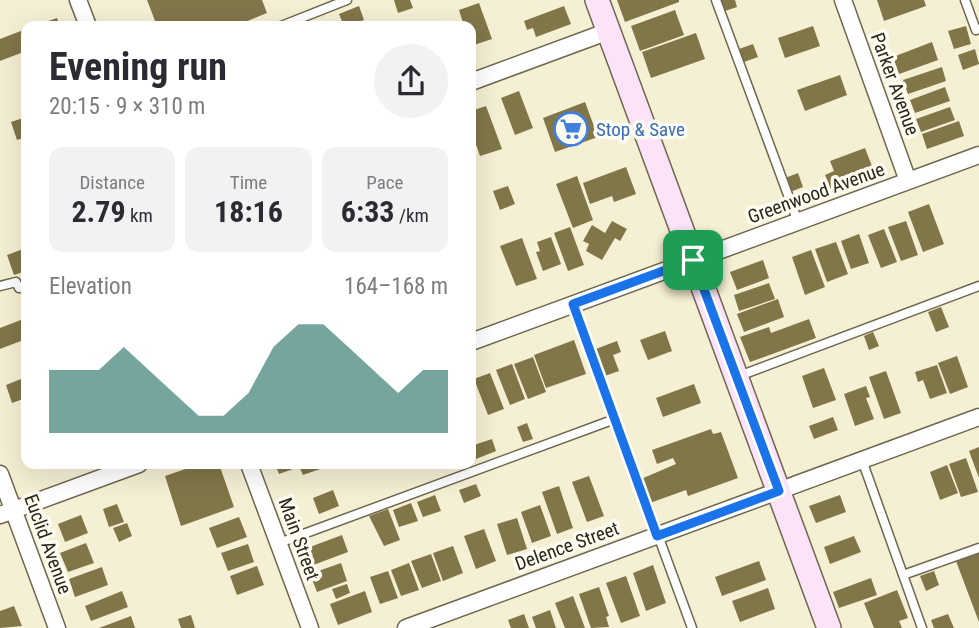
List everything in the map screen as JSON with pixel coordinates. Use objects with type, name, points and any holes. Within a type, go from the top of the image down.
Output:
[{"type":"street","points":[[78,0],[86,21]]},
{"type":"street","points":[[597,0],[829,628]]},
{"type":"street","name":"Parker Avenue","points":[[843,0],[908,181]]},
{"type":"street","points":[[476,80],[609,32]]},
{"type":"street","name":"Greenwood Avenue","points":[[476,340],[979,155]]},
{"type":"street","name":"Delence Street","points":[[406,628],[979,417]]},
{"type":"street","points":[[7,512],[125,469]]},
{"type":"street","name":"Main Street","points":[[251,469],[310,628]]},
{"type":"street","name":"Euclid Avenue","points":[[0,474],[7,512],[57,628]]},
{"type":"lane","points":[[294,21],[347,0]]},
{"type":"lane","points":[[716,0],[797,222]]},
{"type":"lane","points":[[965,0],[976,30],[979,29]]},
{"type":"lane","points":[[0,286],[16,282],[21,288]]},
{"type":"lane","points":[[736,377],[979,286]]},
{"type":"lane","points":[[573,304],[692,628]]},
{"type":"lane","points":[[279,543],[615,419]]},
{"type":"lane","points":[[862,460],[922,628]]},
{"type":"lane","points":[[903,575],[979,548]]},
{"type":"building","points":[[147,0],[262,0],[267,13],[247,21],[155,21]]},
{"type":"building","points":[[394,0],[410,0],[413,8],[398,13]]},
{"type":"building","points":[[617,0],[679,0],[679,2],[625,22]]},
{"type":"building","points":[[721,0],[735,0],[737,7],[725,11]]},
{"type":"building","points":[[877,0],[924,0],[926,6],[884,21]]},
{"type":"building","points":[[479,3],[492,39],[476,44],[476,21],[462,21],[459,10]]},
{"type":"building","points":[[359,6],[364,20],[342,21],[339,14]]},
{"type":"building","points":[[564,6],[571,24],[536,37],[533,28],[527,30],[524,21]]},
{"type":"building","points":[[675,10],[684,35],[640,51],[631,26]]},
{"type":"building","points":[[813,26],[820,46],[785,58],[778,38]]},
{"type":"building","points":[[966,26],[971,44],[954,49],[948,31]]},
{"type":"building","points":[[21,31],[21,53],[0,61],[0,39]]},
{"type":"building","points":[[696,33],[705,59],[651,78],[642,52]]},
{"type":"building","points":[[932,42],[938,60],[899,74],[893,57]]},
{"type":"building","points":[[753,44],[758,57],[744,62],[739,49]]},
{"type":"building","points":[[975,49],[979,64],[963,70],[958,55]]},
{"type":"building","points":[[942,67],[946,81],[908,94],[903,80]]},
{"type":"building","points":[[840,75],[847,95],[805,111],[797,90]]},
{"type":"building","points":[[945,87],[950,101],[915,113],[910,100]]},
{"type":"building","points":[[519,91],[533,128],[515,135],[501,98]]},
{"type":"building","points":[[585,102],[598,137],[555,152],[543,118]]},
{"type":"building","points":[[486,106],[502,149],[480,156],[476,144],[476,109]]},
{"type":"building","points":[[950,107],[955,120],[921,132],[916,119]]},
{"type":"building","points":[[21,119],[21,139],[17,140],[11,122]]},
{"type":"building","points":[[959,121],[964,136],[927,149],[922,134]]},
{"type":"building","points":[[865,148],[875,174],[831,190],[825,175],[834,171],[830,161]]},
{"type":"building","points":[[626,167],[636,194],[614,202],[612,196],[590,204],[583,183]]},
{"type":"building","points":[[798,173],[803,187],[790,192],[785,178]]},
{"type":"building","points":[[577,176],[593,220],[573,228],[556,184]]},
{"type":"building","points":[[508,186],[515,204],[500,210],[493,191]]},
{"type":"building","points":[[929,204],[944,244],[923,252],[908,212]]},
{"type":"building","points":[[612,221],[627,229],[620,241],[615,238],[602,260],[586,251],[589,244],[583,241],[592,225],[605,233]]},
{"type":"building","points":[[906,221],[918,255],[901,261],[888,227]]},
{"type":"building","points":[[570,227],[584,265],[568,271],[554,233]]},
{"type":"building","points":[[884,229],[897,262],[881,268],[868,235]]},
{"type":"building","points":[[859,234],[869,263],[851,269],[841,241]]},
{"type":"building","points":[[551,237],[561,264],[543,271],[536,252],[540,251],[537,242]]},
{"type":"building","points":[[522,238],[537,279],[516,286],[500,246]]},
{"type":"building","points":[[836,242],[848,274],[827,282],[815,249]]},
{"type":"building","points":[[21,250],[21,273],[14,275],[7,255]]},
{"type":"building","points":[[811,250],[825,287],[805,295],[792,257]]},
{"type":"building","points":[[763,260],[769,278],[737,290],[730,272]]},
{"type":"building","points":[[769,283],[775,299],[739,311],[734,295]]},
{"type":"building","points":[[778,299],[784,317],[744,332],[737,314]]},
{"type":"building","points":[[941,307],[949,327],[936,332],[928,312]]},
{"type":"building","points":[[809,319],[816,338],[750,362],[740,337],[769,327],[771,333]]},
{"type":"building","points":[[21,320],[21,341],[0,349],[0,328]]},
{"type":"building","points":[[665,331],[672,351],[648,360],[640,340]]},
{"type":"building","points":[[873,332],[879,346],[869,350],[864,336]]},
{"type":"building","points":[[574,340],[586,374],[546,388],[534,355]]},
{"type":"building","points":[[617,341],[621,352],[613,355],[619,371],[602,377],[593,350]]},
{"type":"building","points":[[957,356],[968,387],[950,394],[938,363]]},
{"type":"building","points":[[533,357],[546,392],[528,399],[514,364]]},
{"type":"building","points":[[512,364],[525,399],[510,405],[496,370]]},
{"type":"building","points":[[937,365],[947,393],[930,399],[923,380],[918,382],[915,372]]},
{"type":"building","points":[[824,368],[836,400],[813,408],[802,376]]},
{"type":"building","points":[[886,371],[901,413],[884,419],[869,377]]},
{"type":"building","points":[[490,373],[504,409],[488,415],[476,378]]},
{"type":"building","points":[[21,379],[21,400],[12,403],[6,385]]},
{"type":"building","points":[[694,384],[701,403],[663,417],[656,398]]},
{"type":"building","points":[[866,386],[870,397],[866,398],[874,419],[855,426],[844,394]]},
{"type":"building","points":[[833,417],[838,430],[814,439],[809,426]]},
{"type":"building","points":[[527,423],[533,439],[523,442],[517,427]]},
{"type":"building","points":[[711,429],[713,434],[721,432],[738,478],[688,496],[686,490],[650,503],[641,479],[676,464],[673,458],[657,464],[652,450]]},
{"type":"building","points":[[492,439],[496,451],[476,459],[476,444]]},
{"type":"building","points":[[979,447],[979,478],[969,451]]},
{"type":"building","points":[[966,458],[978,492],[961,497],[949,464]]},
{"type":"building","points":[[947,465],[958,493],[940,500],[930,472]]},
{"type":"building","points":[[185,469],[221,469],[234,507],[181,526],[165,476]]},
{"type":"building","points":[[277,469],[293,469],[279,474]]},
{"type":"building","points":[[300,469],[320,469],[303,475]]},
{"type":"building","points":[[589,476],[604,516],[587,522],[572,482]]},
{"type":"building","points":[[476,484],[481,496],[464,503],[459,490]]},
{"type":"building","points":[[559,486],[573,528],[557,534],[542,492]]},
{"type":"building","points":[[333,490],[339,506],[319,514],[313,498]]},
{"type":"building","points":[[435,495],[441,511],[423,517],[417,502]]},
{"type":"building","points":[[840,495],[846,512],[816,523],[809,506]]},
{"type":"building","points":[[411,503],[418,521],[399,527],[393,510]]},
{"type":"building","points":[[117,504],[124,522],[109,527],[103,509]]},
{"type":"building","points":[[540,505],[551,536],[532,543],[521,512]]},
{"type":"building","points":[[388,509],[400,540],[384,546],[369,516]]},
{"type":"building","points":[[81,515],[88,533],[65,542],[58,524]]},
{"type":"building","points":[[239,517],[247,537],[217,548],[209,528]]},
{"type":"building","points":[[517,518],[527,549],[507,555],[497,524]]},
{"type":"building","points":[[127,523],[132,536],[119,542],[113,528]]},
{"type":"building","points":[[484,529],[496,561],[476,569],[464,536]]},
{"type":"building","points":[[342,535],[348,552],[308,567],[302,550]]},
{"type":"building","points":[[854,536],[861,552],[830,564],[824,547]]},
{"type":"building","points":[[86,543],[94,563],[68,572],[60,553]]},
{"type":"building","points":[[248,544],[254,562],[228,571],[221,553]]},
{"type":"building","points":[[453,546],[463,573],[443,581],[433,553]]},
{"type":"building","points":[[979,553],[979,622],[956,561]]},
{"type":"building","points":[[431,554],[441,581],[422,588],[411,561]]},
{"type":"building","points":[[759,561],[766,580],[722,596],[715,577]]},
{"type":"building","points":[[341,563],[347,581],[317,592],[310,574]]},
{"type":"building","points":[[409,563],[419,590],[401,596],[391,570]]},
{"type":"building","points":[[653,565],[666,603],[646,611],[633,573]]},
{"type":"building","points":[[257,566],[264,585],[237,595],[230,576]]},
{"type":"building","points":[[102,567],[108,585],[75,597],[69,579]]},
{"type":"building","points":[[388,571],[398,598],[380,604],[370,577]]},
{"type":"building","points":[[934,571],[939,585],[926,591],[920,576]]},
{"type":"building","points":[[626,576],[640,616],[621,623],[606,583]]},
{"type":"building","points":[[871,578],[877,595],[839,608],[833,592]]},
{"type":"building","points":[[347,584],[350,593],[336,599],[332,589]]},
{"type":"building","points":[[599,587],[609,616],[606,617],[609,627],[591,628],[579,594]]},
{"type":"building","points":[[768,588],[775,609],[740,622],[732,601]]},
{"type":"building","points":[[897,590],[908,618],[899,621],[902,628],[874,628],[864,603]]},
{"type":"building","points":[[122,591],[128,607],[91,621],[85,606]]},
{"type":"building","points":[[365,591],[372,612],[338,625],[330,604]]},
{"type":"building","points":[[573,596],[585,628],[565,628],[555,603]]},
{"type":"building","points":[[14,606],[22,626],[0,628],[0,611]]},
{"type":"building","points":[[550,610],[556,628],[536,628],[532,617]]},
{"type":"building","points":[[524,614],[529,628],[511,628],[508,620]]},
{"type":"building","points":[[948,614],[954,628],[934,628],[931,620]]},
{"type":"building","points":[[191,615],[195,628],[181,628],[178,619]]},
{"type":"building","points":[[131,616],[135,628],[99,628]]},
{"type":"place","name":"Stop & Save","points":[[571,129]]},
{"type":"route","points":[[693,260],[779,491],[657,536],[573,304],[693,260]]}]
